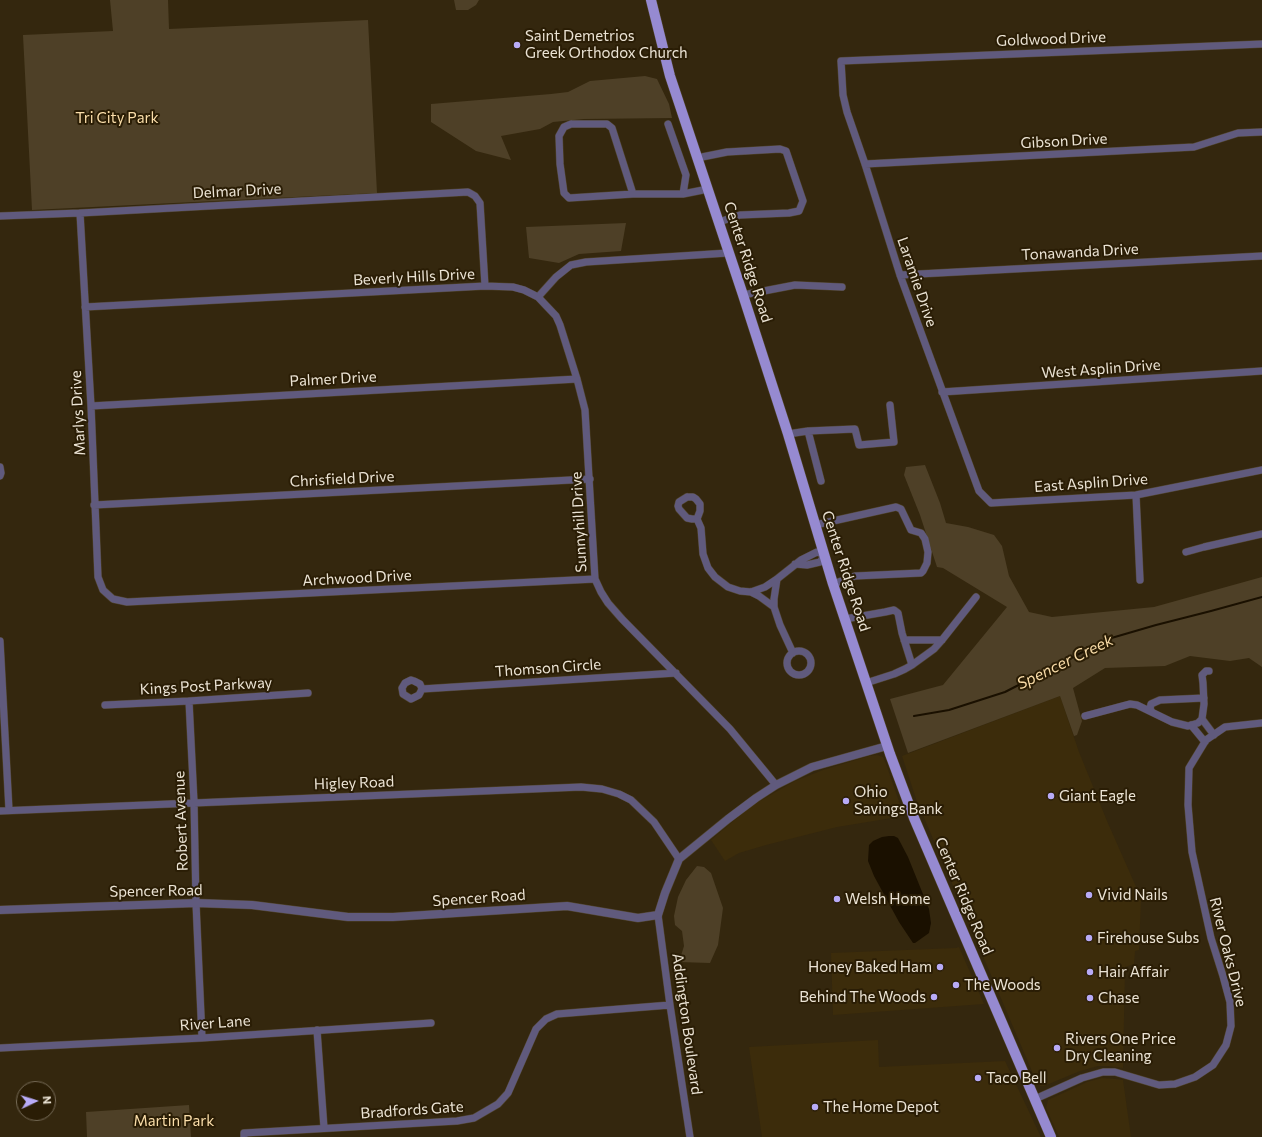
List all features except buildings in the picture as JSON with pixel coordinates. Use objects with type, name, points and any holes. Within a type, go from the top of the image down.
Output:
[{"type":"main road","name":"Center Ridge Road","points":[[651,0],[670,76],[743,295],[845,619],[887,746],[914,818],[1051,1137]]},
{"type":"street","name":"Goldwood Drive","points":[[841,61],[1262,44]]},
{"type":"street","name":"Laramie Drive","points":[[841,61],[843,95],[847,112],[900,275],[979,491],[991,503]]},
{"type":"street","points":[[633,194],[612,128],[607,124],[571,124],[564,127],[559,136],[560,164],[564,192],[569,198],[633,194],[683,194],[708,189]]},
{"type":"street","points":[[668,124],[686,175],[683,194]]},
{"type":"street","name":"Gibson Drive","points":[[865,164],[1194,147],[1238,133],[1262,132]]},
{"type":"street","points":[[697,158],[727,152],[780,148],[786,151],[803,201],[799,211],[789,214],[740,215],[719,222]]},
{"type":"street","name":"Delmar Drive","points":[[0,216],[468,192],[475,196],[480,203],[485,286]]},
{"type":"street","name":"Marlys Drive","points":[[80,213],[91,406],[98,577],[103,590],[113,599],[120,601]]},
{"type":"street","points":[[538,297],[556,277],[571,265],[586,262],[728,253]]},
{"type":"street","name":"Tonawanda Drive","points":[[900,275],[1262,256]]},
{"type":"street","points":[[743,295],[794,285],[842,287]]},
{"type":"street","name":"Beverly Hills Drive","points":[[85,307],[485,286],[513,287],[524,290],[538,297]]},
{"type":"street","name":"Sunnyhill Drive","points":[[538,297],[556,316],[564,334],[578,379],[585,410],[595,579],[601,592],[608,603],[730,729],[776,785]]},
{"type":"street","name":"West Asplin Drive","points":[[942,392],[1262,371]]},
{"type":"street","name":"Palmer Drive","points":[[91,406],[578,379]]},
{"type":"street","points":[[788,434],[808,431],[856,429],[859,445],[894,442],[890,405]]},
{"type":"street","points":[[808,431],[821,481]]},
{"type":"street","points":[[0,467],[0,476]]},
{"type":"street","name":"East Asplin Drive","points":[[991,503],[1136,495],[1262,470]]},
{"type":"street","name":"Chrisfield Drive","points":[[94,505],[590,479]]},
{"type":"street","points":[[1136,495],[1140,580]]},
{"type":"street","points":[[815,525],[896,506],[901,508],[911,530],[922,533],[925,539],[928,558],[927,563],[921,573],[855,576],[834,584]]},
{"type":"street","points":[[697,519],[701,528],[703,554],[708,568],[715,577],[728,587],[752,592],[774,607]]},
{"type":"street","points":[[1186,552],[1262,534]]},
{"type":"street","points":[[752,592],[765,587],[801,560],[817,552],[825,555]]},
{"type":"street","name":"Archwood Drive","points":[[120,601],[135,602],[595,579]]},
{"type":"street","points":[[777,579],[774,607],[780,625],[793,653]]},
{"type":"street","points":[[866,683],[894,674],[912,665],[934,648],[976,597]]},
{"type":"street","points":[[845,619],[894,610],[898,613],[904,640],[912,665]]},
{"type":"street","points":[[904,640],[942,640]]},
{"type":"street","points":[[0,641],[9,810]]},
{"type":"street","points":[[1086,716],[1130,704],[1137,705],[1172,722],[1188,726],[1198,723],[1202,719],[1204,698],[1202,675],[1206,671],[1209,671]]},
{"type":"street","name":"Thomson Circle","points":[[422,689],[676,673]]},
{"type":"street","name":"Kings Post Parkway","points":[[105,705],[308,693]]},
{"type":"street","points":[[1152,712],[1150,709],[1151,704],[1160,700],[1204,698]]},
{"type":"street","name":"Robert Avenue","points":[[189,701],[202,1038]]},
{"type":"street","points":[[1202,719],[1214,734]]},
{"type":"street","name":"River Oaks Drive","points":[[1035,1099],[1082,1078],[1103,1072],[1115,1072],[1159,1085],[1175,1084],[1194,1077],[1212,1065],[1226,1045],[1231,1026],[1230,1002],[1211,938],[1192,852],[1188,804],[1189,768],[1205,742],[1224,727],[1262,723]]},
{"type":"street","points":[[1191,725],[1205,742]]},
{"type":"street","points":[[658,915],[679,859],[756,798],[776,785],[812,767],[887,746]]},
{"type":"street","name":"Higley Road","points":[[0,811],[581,787],[602,789],[619,794],[631,800],[654,822],[679,859]]},
{"type":"street","name":"Spencer Road","points":[[0,910],[196,903],[252,906],[348,917],[393,917],[567,906],[638,918],[658,915]]},
{"type":"street","name":"Addington Boulevard","points":[[658,915],[690,1137]]},
{"type":"street","name":"Bradfords Gate","points":[[244,1135],[324,1128],[457,1121],[474,1118],[498,1104],[508,1092],[536,1029],[546,1019],[557,1014],[670,1005]]},
{"type":"street","name":"River Lane","points":[[0,1048],[202,1038],[431,1023]]},
{"type":"street","points":[[317,1030],[324,1128]]},
{"type":"shaded area","points":[[1060,696],[1079,752],[1141,898],[1139,950],[1135,951],[1134,964],[1125,967],[1123,1068],[1098,1066],[1080,1071],[1044,1086],[1040,1086],[1037,1083],[916,799],[902,756]]},
{"type":"shaded area","points":[[877,755],[883,757],[904,816],[837,827],[739,853],[725,861],[711,840],[751,806],[795,781],[823,770]]},
{"type":"shaded area","points":[[889,836],[898,838],[908,857],[929,909],[931,923],[929,933],[915,943],[913,943],[899,922],[874,876],[868,861],[869,845],[873,841]]},
{"type":"shaded area","points":[[959,947],[984,1004],[833,1015],[831,953]]},
{"type":"shaded area","points":[[878,1040],[879,1067],[1005,1061],[1041,1137],[762,1137],[749,1047]]},
{"type":"shaded area","points":[[1102,1078],[1123,1080],[1131,1137],[1059,1137],[1046,1108],[1048,1100],[1087,1082]]},
{"type":"green space","name":"Tri City Park","points":[[110,0],[168,0],[169,29],[368,20],[377,193],[32,210],[23,35],[113,31]]},
{"type":"green space","points":[[454,0],[479,0],[476,5],[468,10],[456,10]]},
{"type":"green space","points":[[645,76],[657,79],[669,104],[672,118],[584,119],[553,122],[540,129],[501,136],[511,160],[476,151],[431,122],[431,104],[568,92],[590,81]]},
{"type":"green space","points":[[626,223],[621,251],[579,254],[559,263],[529,258],[526,227]]},
{"type":"green space","points":[[925,465],[946,523],[968,527],[994,535],[1002,546],[1009,576],[1029,612],[1052,617],[1154,607],[1262,577],[1262,667],[1249,658],[1230,661],[1190,656],[1165,666],[1105,668],[1073,688],[1082,721],[1077,735],[1074,736],[1060,696],[908,753],[890,699],[943,685],[1007,607],[943,568],[937,567],[920,515],[904,475],[906,467]]},
{"type":"green space","points":[[697,866],[704,867],[711,873],[723,908],[718,945],[710,963],[679,962],[684,946],[682,931],[675,925],[674,916],[678,897],[686,880]]},
{"type":"green space","name":"Martin Park","points":[[189,1105],[191,1137],[87,1137],[86,1112]]},
{"type":"waterway","name":"Spencer Creek","points":[[914,716],[949,710],[1005,692],[1108,639],[1262,597]]},
{"type":"place","name":"Saint Demetrios Greek Orthodox Church","points":[[517,45]]},
{"type":"place","name":"Giant Eagle","points":[[1051,796]]},
{"type":"place","name":"Ohio Savings Bank","points":[[846,801]]},
{"type":"place","name":"Vivid Nails","points":[[1089,895]]},
{"type":"place","name":"Welsh Home","points":[[837,899]]},
{"type":"place","name":"Firehouse Subs","points":[[1089,938]]},
{"type":"place","name":"Honey Baked Ham","points":[[940,967]]},
{"type":"place","name":"Hair Affair","points":[[1090,972]]},
{"type":"place","name":"The Woods","points":[[956,985]]},
{"type":"place","name":"Behind The Woods","points":[[934,997]]},
{"type":"place","name":"Chase","points":[[1090,998]]},
{"type":"place","name":"Rivers One Price Dry Cleaning","points":[[1057,1048]]},
{"type":"place","name":"Taco Bell","points":[[978,1078]]},
{"type":"place","name":"The Home Depot","points":[[815,1107]]}]
